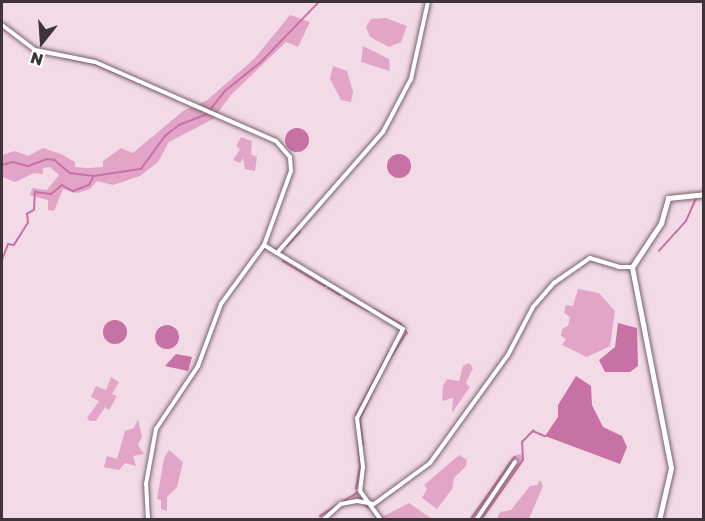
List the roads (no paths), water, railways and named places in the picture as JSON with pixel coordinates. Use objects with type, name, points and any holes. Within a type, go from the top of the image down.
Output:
[{"type":"street","points":[[277,253],[321,207],[391,119],[411,79],[428,2]]},
{"type":"street","points":[[2,25],[35,50],[95,62],[206,108],[276,141],[290,157],[291,171],[285,192],[264,245],[221,304],[198,366],[156,429],[146,484],[148,519]]},
{"type":"street","points":[[659,519],[671,468],[632,267],[661,223],[668,198],[704,194]]},
{"type":"street","points":[[264,245],[403,329],[357,418],[363,467],[360,491],[381,519]]},
{"type":"street","points":[[371,505],[403,486],[438,455],[508,355],[543,294],[590,258],[619,267],[632,267]]},
{"type":"street","points":[[476,519],[516,462]]},
{"type":"street","points":[[323,519],[341,504],[362,501],[371,505]]},
{"type":"waterway","points":[[2,165],[13,162],[28,166],[47,159],[55,160],[70,173],[94,176],[141,169],[165,136],[179,125],[207,114],[225,91],[261,62],[319,2]]},
{"type":"waterway","points":[[2,27],[40,52]]},
{"type":"waterway","points":[[65,58],[95,64],[178,100]]},
{"type":"waterway","points":[[2,260],[8,244],[14,245],[28,223],[27,214],[34,210],[35,192],[51,194],[62,185],[73,191],[89,185],[93,177]]},
{"type":"waterway","points":[[659,251],[686,221],[696,199]]},
{"type":"waterway","points":[[287,246],[300,232]]},
{"type":"waterway","points":[[283,261],[325,286]]},
{"type":"waterway","points":[[328,288],[340,295]]},
{"type":"waterway","points":[[344,298],[370,311]]},
{"type":"waterway","points":[[374,309],[401,324],[407,333],[384,369]]},
{"type":"waterway","points":[[356,489],[360,467],[356,414],[389,352]]},
{"type":"waterway","points":[[363,445],[360,419],[376,384]]},
{"type":"waterway","points":[[481,520],[523,460],[522,442],[533,431],[545,436]]},
{"type":"waterway","points":[[470,520],[515,457]]},
{"type":"waterway","points":[[320,516],[357,493]]},
{"type":"waterway","points":[[364,504],[369,508]]}]
